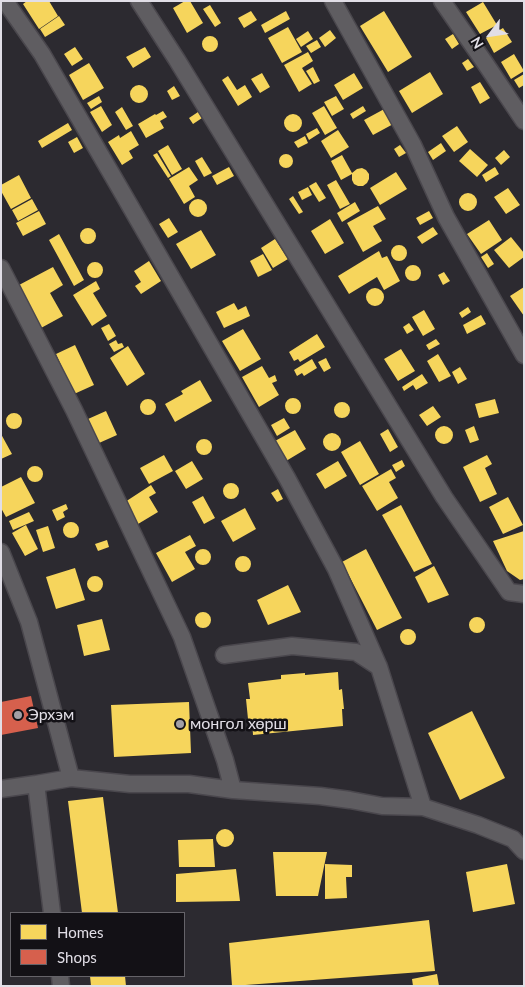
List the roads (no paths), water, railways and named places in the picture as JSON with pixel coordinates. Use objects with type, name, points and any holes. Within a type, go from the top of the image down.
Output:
[{"type":"street","points":[[5,1],[42,54],[287,478],[336,569],[379,667],[423,808]]},
{"type":"street","points":[[139,1],[444,497],[509,592],[524,594]]},
{"type":"street","points":[[333,1],[413,145],[446,217],[524,355]]},
{"type":"street","points":[[442,1],[524,121]]},
{"type":"street","points":[[1,268],[74,410],[182,637],[233,790]]},
{"type":"street","points":[[1,552],[28,622],[71,778]]},
{"type":"street","points":[[224,655],[292,646],[356,652],[379,667]]},
{"type":"street","points":[[1,789],[71,778],[130,784],[189,784],[233,790],[320,796],[382,806],[423,808],[478,824],[513,838],[524,851]]},
{"type":"street","points":[[36,784],[52,912]]},
{"type":"place","name":"Эрхэм","points":[[18,715]]},
{"type":"place","name":"монгол хөрш","points":[[180,724]]}]
